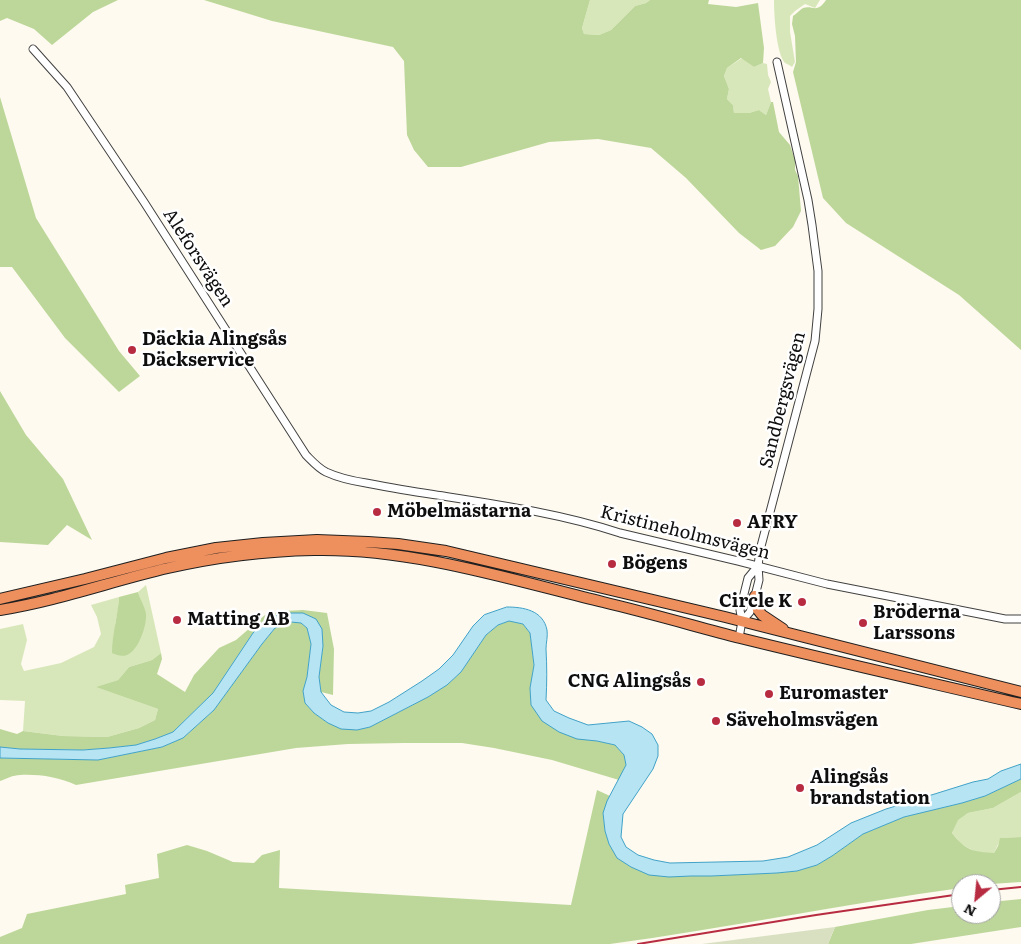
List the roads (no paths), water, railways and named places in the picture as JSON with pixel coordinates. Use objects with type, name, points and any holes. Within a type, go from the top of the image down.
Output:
[{"type":"highway","points":[[0,599],[166,558],[216,548],[282,542],[346,541],[398,544],[446,551],[742,621],[1021,692]]},
{"type":"highway","points":[[0,610],[88,590],[167,568],[215,559],[262,553],[316,550],[369,553],[436,561],[665,617],[739,638],[1021,704]]},
{"type":"highway","points":[[755,596],[758,610],[762,616],[787,633]]},
{"type":"street","name":"Aleforsvägen","points":[[33,49],[67,88],[144,202],[306,455],[316,466],[340,478]]},
{"type":"street","name":"Sandbergsvägen","points":[[742,621],[750,612],[759,580],[760,550],[815,341],[818,309],[818,271],[811,216],[777,62]]},
{"type":"street","name":"Kristineholmsvägen","points":[[340,478],[545,514],[841,588],[1005,619],[1021,619]]},
{"type":"street","name":"Sandbergsvägen","points":[[739,638],[742,621],[740,610],[748,578],[758,566]]},
{"type":"water","points":[[507,607],[531,611],[537,614],[545,623],[547,632],[546,700],[554,711],[588,725],[629,721],[652,734],[658,745],[658,756],[653,769],[623,814],[621,837],[626,847],[638,855],[670,863],[763,861],[788,857],[817,845],[851,823],[886,809],[988,779],[1001,771],[1021,764],[1021,779],[985,796],[904,817],[863,834],[817,865],[797,871],[711,876],[669,877],[649,875],[617,858],[609,844],[605,831],[603,813],[607,801],[626,765],[624,755],[615,745],[577,739],[559,732],[542,721],[531,705],[530,688],[534,665],[530,633],[523,624],[509,621],[498,625],[486,635],[461,672],[447,685],[370,727],[357,730],[341,729],[314,713],[305,703],[303,691],[307,677],[311,644],[307,628],[301,623],[291,622],[275,628],[214,710],[183,738],[162,747],[98,760],[0,758],[0,747],[83,750],[109,748],[136,745],[173,732],[213,693],[253,633],[263,622],[277,615],[289,613],[303,613],[316,619],[322,629],[323,646],[319,677],[321,692],[331,705],[344,712],[358,713],[371,711],[389,702],[439,669],[453,655],[473,626],[484,615]]},
{"type":"railway","points":[[1001,889],[1021,887]]},
{"type":"railway","points":[[638,944],[951,895]]},
{"type":"place","name":"Däckia Alingsås Däckservice","points":[[132,350]]},
{"type":"place","name":"Möbelmästarna","points":[[377,512]]},
{"type":"place","name":"AFRY","points":[[737,523]]},
{"type":"place","name":"Bögens","points":[[612,564]]},
{"type":"place","name":"Circle K","points":[[802,602]]},
{"type":"place","name":"Matting AB","points":[[177,620]]},
{"type":"place","name":"Bröderna Larssons","points":[[863,623]]},
{"type":"place","name":"CNG Alingsås","points":[[701,682]]},
{"type":"place","name":"Euromaster","points":[[769,694]]},
{"type":"place","name":"Säveholmsvägen","points":[[716,721]]},
{"type":"place","name":"Alingsås brandstation","points":[[800,788]]}]
